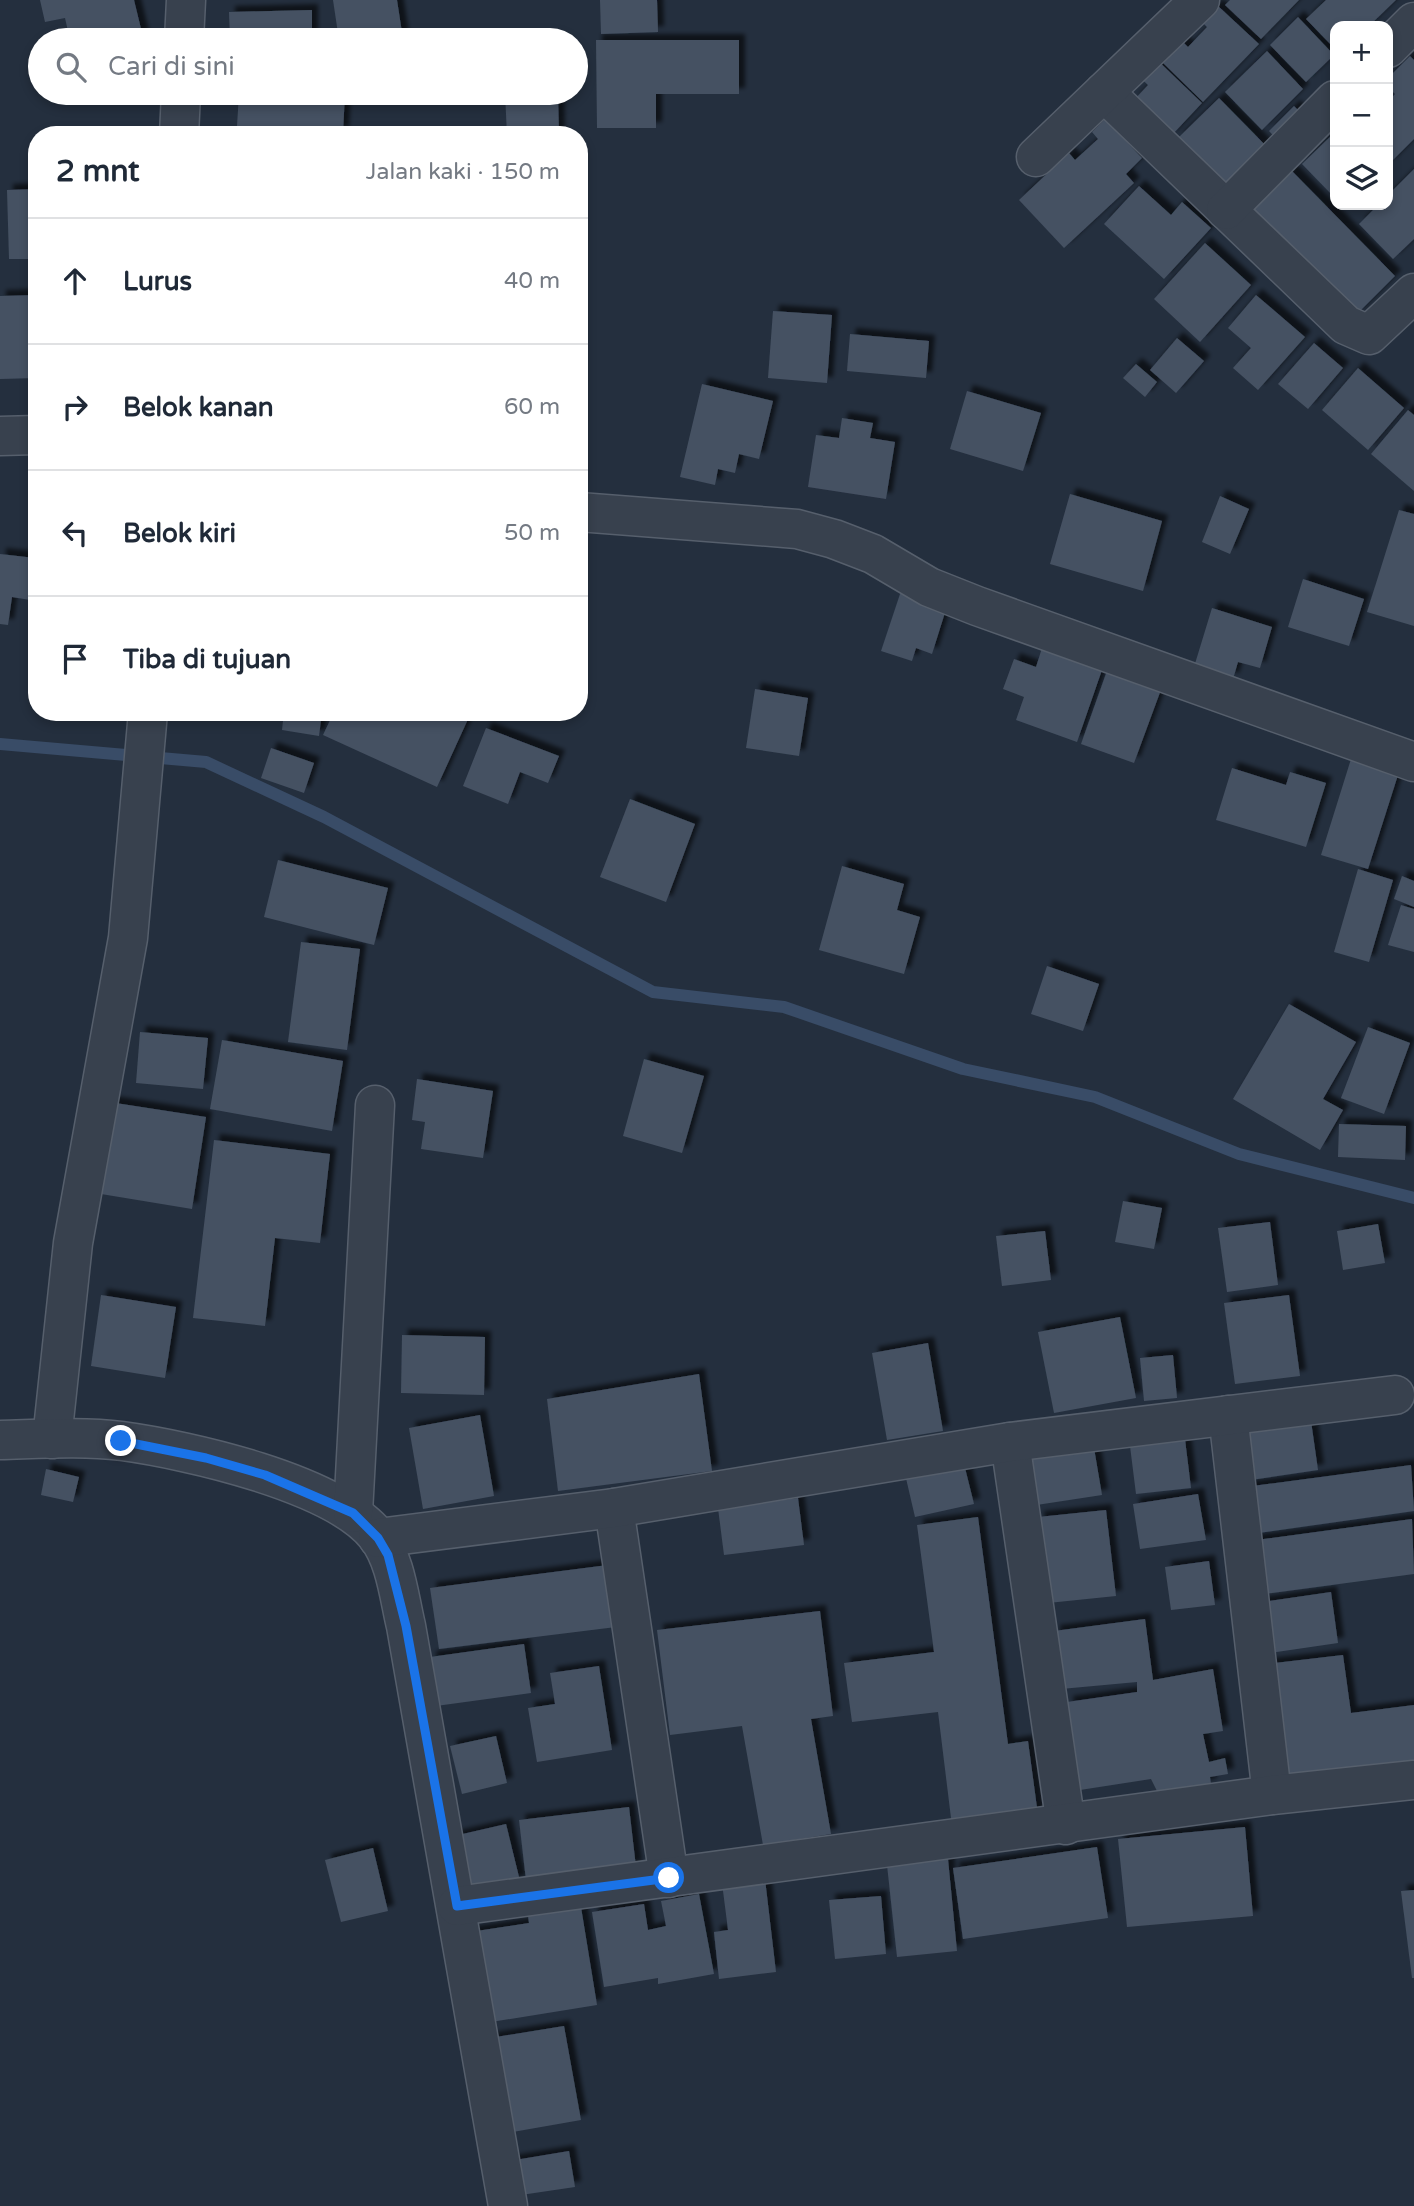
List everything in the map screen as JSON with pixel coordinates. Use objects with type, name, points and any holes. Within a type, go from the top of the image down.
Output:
[{"type":"street","points":[[185,28],[186,0]]},
{"type":"street","points":[[1036,157],[1200,0]]},
{"type":"street","points":[[1393,43],[1414,22]]},
{"type":"street","points":[[1104,92],[1346,325],[1369,335],[1414,293]]},
{"type":"street","points":[[179,126],[180,105]]},
{"type":"street","points":[[1226,209],[1330,105]]},
{"type":"street","points":[[0,436],[28,435]]},
{"type":"street","points":[[588,513],[797,529],[834,539],[873,554],[929,587],[977,606],[1414,762]]},
{"type":"street","points":[[52,1439],[74,1243],[128,938],[148,721]]},
{"type":"street","points":[[365,1525],[376,1105]]},
{"type":"street","points":[[365,1525],[614,1508],[1010,1442],[1395,1395]]},
{"type":"street","points":[[1228,1415],[1272,1795]]},
{"type":"street","points":[[0,1440],[121,1441],[206,1458],[265,1475],[365,1525],[388,1555],[406,1626],[508,2206]]},
{"type":"street","points":[[1010,1442],[1066,1825]]},
{"type":"street","points":[[614,1508],[669,1878]]},
{"type":"street","points":[[457,1906],[1272,1795],[1414,1780]]},
{"type":"building","points":[[40,0],[134,0],[141,28],[67,28],[65,18],[45,22]]},
{"type":"building","points":[[333,0],[397,0],[401,28],[337,28]]},
{"type":"building","points":[[600,0],[657,0],[658,32],[601,34]]},
{"type":"building","points":[[1230,0],[1299,0],[1261,39],[1225,5]]},
{"type":"building","points":[[1326,0],[1396,0],[1374,21],[1330,21],[1330,44],[1306,19]]},
{"type":"building","points":[[1217,5],[1259,44],[1203,102],[1162,62],[1182,41],[1188,47],[1207,27],[1201,21]]},
{"type":"building","points":[[312,10],[312,28],[230,28],[229,12]]},
{"type":"building","points":[[1298,17],[1330,51],[1330,59],[1306,82],[1270,45]]},
{"type":"building","points":[[596,40],[739,40],[739,94],[656,94],[656,128],[597,128]]},
{"type":"building","points":[[1267,51],[1303,89],[1262,130],[1225,92]]},
{"type":"building","points":[[1152,55],[1202,103],[1171,136],[1134,100],[1148,85],[1135,73]]},
{"type":"building","points":[[1410,56],[1414,60],[1414,139],[1393,160],[1395,94],[1393,73]]},
{"type":"building","points":[[1219,98],[1275,155],[1233,195],[1178,138]]},
{"type":"building","points":[[238,105],[344,105],[343,126],[237,126]]},
{"type":"building","points":[[506,105],[558,105],[559,126],[507,126]]},
{"type":"building","points":[[1294,106],[1308,120],[1282,145],[1269,131]]},
{"type":"building","points":[[1105,119],[1142,158],[1126,174],[1134,183],[1064,248],[1019,200],[1069,153],[1075,160],[1098,139],[1092,132]]},
{"type":"building","points":[[1330,137],[1330,193],[1302,164]]},
{"type":"building","points":[[1414,169],[1414,239],[1393,259],[1359,224],[1373,210],[1393,210],[1393,190]]},
{"type":"building","points":[[1291,170],[1395,276],[1357,314],[1253,208]]},
{"type":"building","points":[[1139,186],[1171,215],[1182,202],[1211,228],[1164,279],[1104,224]]},
{"type":"building","points":[[28,189],[28,259],[9,259],[7,190]]},
{"type":"building","points":[[1205,243],[1251,285],[1200,342],[1154,299]]},
{"type":"building","points":[[28,295],[28,378],[0,379],[0,296]]},
{"type":"building","points":[[1256,295],[1305,337],[1258,390],[1233,368],[1251,348],[1228,328]]},
{"type":"building","points":[[773,311],[832,315],[827,383],[768,378]]},
{"type":"building","points":[[850,334],[929,341],[926,378],[847,371]]},
{"type":"building","points":[[1177,338],[1204,361],[1176,393],[1150,370]]},
{"type":"building","points":[[1314,343],[1343,368],[1308,409],[1278,384]]},
{"type":"building","points":[[1136,364],[1157,382],[1145,397],[1123,378]]},
{"type":"building","points":[[1358,368],[1404,408],[1368,450],[1322,410]]},
{"type":"building","points":[[702,384],[773,401],[759,459],[739,454],[735,473],[718,469],[715,485],[680,477]]},
{"type":"building","points":[[967,391],[1041,413],[1023,471],[950,449]]},
{"type":"building","points":[[1408,410],[1414,415],[1414,491],[1371,454]]},
{"type":"building","points":[[842,418],[873,423],[870,438],[895,442],[886,499],[808,487],[816,435],[839,438]]},
{"type":"building","points":[[1070,494],[1162,521],[1143,591],[1050,564]]},
{"type":"building","points":[[1220,496],[1249,509],[1230,554],[1202,542]]},
{"type":"building","points":[[1399,510],[1414,514],[1414,626],[1367,612]]},
{"type":"building","points":[[0,554],[28,557],[28,600],[12,597],[8,625],[0,624]]},
{"type":"building","points":[[1303,579],[1364,599],[1349,646],[1288,627]]},
{"type":"building","points":[[902,588],[948,603],[932,654],[916,648],[912,661],[881,651]]},
{"type":"building","points":[[1212,608],[1272,627],[1260,668],[1238,662],[1233,679],[1194,667]]},
{"type":"building","points":[[1042,648],[1102,670],[1077,742],[1016,720],[1024,697],[1003,689],[1014,659],[1036,667]]},
{"type":"building","points":[[1108,668],[1162,687],[1134,763],[1081,744]]},
{"type":"building","points":[[755,689],[808,698],[799,756],[746,748]]},
{"type":"building","points":[[283,721],[321,721],[319,736],[282,730]]},
{"type":"building","points":[[330,721],[467,721],[437,787],[323,735]]},
{"type":"building","points":[[486,728],[559,756],[548,783],[520,772],[508,804],[463,786]]},
{"type":"building","points":[[271,748],[314,763],[304,793],[261,778]]},
{"type":"building","points":[[1351,759],[1398,775],[1368,869],[1321,855]]},
{"type":"building","points":[[1232,768],[1286,785],[1290,772],[1326,783],[1306,847],[1216,820]]},
{"type":"building","points":[[630,799],[695,824],[666,902],[600,877]]},
{"type":"building","points":[[278,860],[388,888],[374,945],[264,917]]},
{"type":"building","points":[[842,866],[904,884],[897,910],[920,917],[904,974],[819,950]]},
{"type":"building","points":[[1358,869],[1393,880],[1369,962],[1334,952]]},
{"type":"building","points":[[1402,876],[1414,881],[1414,907],[1394,899]]},
{"type":"building","points":[[1401,905],[1414,909],[1414,952],[1388,945]]},
{"type":"building","points":[[301,942],[360,949],[347,1050],[288,1042]]},
{"type":"building","points":[[1047,966],[1099,984],[1083,1031],[1031,1014]]},
{"type":"building","points":[[1289,1004],[1356,1042],[1323,1099],[1343,1110],[1320,1150],[1233,1099]]},
{"type":"building","points":[[1368,1027],[1410,1043],[1384,1114],[1341,1098]]},
{"type":"building","points":[[140,1032],[208,1038],[203,1089],[136,1083]]},
{"type":"building","points":[[222,1040],[343,1061],[332,1131],[210,1109]]},
{"type":"building","points":[[644,1059],[704,1076],[682,1153],[623,1136]]},
{"type":"building","points":[[417,1079],[493,1091],[483,1158],[421,1149],[425,1122],[412,1120]]},
{"type":"building","points":[[109,1102],[206,1117],[192,1209],[95,1193]]},
{"type":"building","points":[[1339,1124],[1406,1126],[1405,1160],[1338,1157]]},
{"type":"building","points":[[214,1140],[330,1154],[320,1243],[275,1238],[265,1326],[193,1318]]},
{"type":"building","points":[[1123,1201],[1162,1208],[1154,1249],[1115,1242]]},
{"type":"building","points":[[1270,1222],[1278,1285],[1227,1292],[1218,1228]]},
{"type":"building","points":[[1378,1224],[1385,1263],[1343,1270],[1337,1231]]},
{"type":"building","points":[[1045,1231],[1051,1280],[1002,1286],[996,1236]]},
{"type":"building","points":[[101,1295],[176,1307],[165,1378],[91,1366]]},
{"type":"building","points":[[1289,1295],[1300,1376],[1235,1384],[1224,1303]]},
{"type":"building","points":[[1120,1317],[1136,1398],[1054,1413],[1038,1332]]},
{"type":"building","points":[[402,1335],[485,1337],[484,1395],[401,1393]]},
{"type":"building","points":[[928,1343],[943,1431],[887,1440],[872,1353]]},
{"type":"building","points":[[1173,1355],[1177,1398],[1144,1401],[1140,1358]]},
{"type":"building","points":[[699,1374],[712,1471],[558,1491],[547,1399]]},
{"type":"building","points":[[1310,1414],[1318,1470],[1244,1481],[1236,1426]]},
{"type":"building","points":[[480,1415],[494,1496],[423,1509],[409,1428]]},
{"type":"building","points":[[1184,1431],[1191,1488],[1136,1494],[1129,1438]]},
{"type":"building","points":[[1094,1448],[1102,1495],[1030,1506],[1023,1460]]},
{"type":"building","points":[[963,1460],[974,1504],[915,1517],[905,1474]]},
{"type":"building","points":[[1411,1465],[1414,1511],[1251,1534],[1245,1487]]},
{"type":"building","points":[[46,1469],[79,1477],[73,1502],[41,1495]]},
{"type":"building","points":[[1198,1494],[1206,1540],[1140,1549],[1133,1504]]},
{"type":"building","points":[[798,1498],[804,1545],[724,1555],[718,1508]]},
{"type":"building","points":[[1106,1510],[1116,1596],[1048,1603],[1038,1517]]},
{"type":"building","points":[[978,1517],[1008,1744],[1028,1741],[1038,1815],[952,1826],[938,1712],[852,1722],[844,1663],[934,1652],[917,1525]]},
{"type":"building","points":[[1412,1519],[1414,1574],[1257,1595],[1249,1541]]},
{"type":"building","points":[[1209,1561],[1215,1605],[1171,1610],[1165,1567]]},
{"type":"building","points":[[608,1565],[616,1627],[439,1649],[430,1588]]},
{"type":"building","points":[[1331,1592],[1338,1643],[1263,1654],[1256,1603]]},
{"type":"building","points":[[820,1611],[833,1716],[811,1719],[831,1834],[763,1845],[742,1726],[670,1735],[657,1630]]},
{"type":"building","points":[[1145,1619],[1153,1680],[1213,1669],[1223,1731],[1203,1734],[1209,1762],[1225,1758],[1228,1774],[1210,1777],[1211,1784],[1159,1795],[1151,1779],[1080,1790],[1067,1702],[1137,1692],[1137,1682],[1061,1689],[1054,1631]]},
{"type":"building","points":[[524,1644],[531,1693],[436,1706],[430,1657]]},
{"type":"building","points":[[1343,1655],[1351,1713],[1414,1705],[1414,1760],[1282,1778],[1266,1664]]},
{"type":"building","points":[[599,1666],[612,1750],[537,1762],[528,1708],[555,1704],[550,1673]]},
{"type":"building","points":[[496,1736],[507,1783],[462,1794],[450,1746]]},
{"type":"building","points":[[629,1807],[636,1867],[526,1880],[519,1820]]},
{"type":"building","points":[[506,1824],[520,1881],[468,1893],[454,1836]]},
{"type":"building","points":[[1245,1827],[1253,1916],[1127,1927],[1118,1839]]},
{"type":"building","points":[[1097,1847],[1108,1918],[963,1939],[953,1868]]},
{"type":"building","points":[[373,1848],[388,1911],[341,1922],[325,1860]]},
{"type":"building","points":[[948,1859],[957,1951],[897,1957],[887,1865]]},
{"type":"building","points":[[765,1879],[776,1972],[719,1979],[714,1932],[728,1930],[722,1883]]},
{"type":"building","points":[[1414,1890],[1414,1978],[1412,1978],[1401,1891]]},
{"type":"building","points":[[699,1894],[714,1974],[658,1984],[658,1978],[604,1987],[592,1912],[644,1904],[648,1930],[666,1926],[661,1901]]},
{"type":"building","points":[[881,1896],[886,1954],[835,1959],[829,1900]]},
{"type":"building","points":[[580,1901],[597,2005],[485,2023],[470,1932],[529,1923],[527,1909]]},
{"type":"building","points":[[564,2026],[581,2120],[507,2133],[490,2038]]},
{"type":"building","points":[[569,2151],[575,2187],[514,2196],[509,2161]]},
{"type":"waterway","points":[[0,744],[206,762],[324,817],[653,992],[784,1007],[963,1069],[1095,1097],[1239,1154],[1414,1198]]},
{"type":"route","points":[[121,1441],[206,1458],[265,1475],[353,1513],[378,1538],[388,1555],[406,1626],[457,1906],[669,1878]]}]
